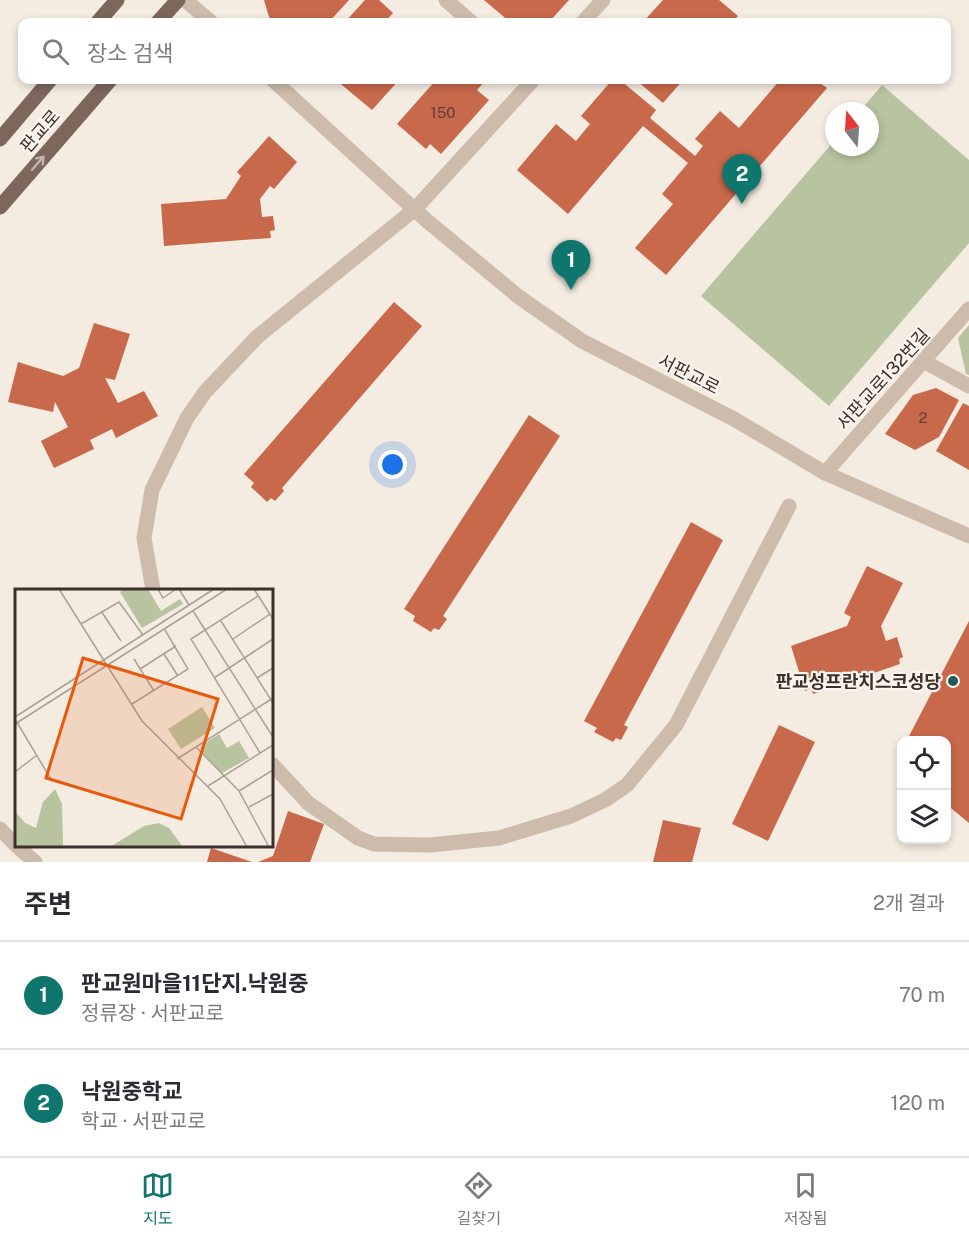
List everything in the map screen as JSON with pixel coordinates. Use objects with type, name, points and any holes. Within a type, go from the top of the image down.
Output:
[{"type":"main road","points":[[101,18],[117,0]]},
{"type":"main road","points":[[162,18],[178,0]]},
{"type":"main road","name":"판교로","points":[[0,139],[47,84]]},
{"type":"main road","name":"판교로","points":[[0,207],[107,84]]},
{"type":"street","points":[[184,0],[206,18]]},
{"type":"street","points":[[446,0],[466,18]]},
{"type":"street","points":[[587,18],[603,0]]},
{"type":"street","name":"서판교로","points":[[277,84],[415,209],[519,297],[582,341],[744,425],[825,473],[969,536]]},
{"type":"street","points":[[153,589],[144,538],[146,516],[152,490],[187,418],[227,366],[257,337],[316,292],[415,209],[529,84]]},
{"type":"street","name":"서판교로132번길","points":[[825,473],[925,362],[969,309]]},
{"type":"street","points":[[925,362],[969,387]]},
{"type":"street","points":[[273,765],[315,809],[358,838],[374,844],[430,845],[499,838],[560,820],[605,800],[627,785],[676,725],[789,506]]},
{"type":"street","points":[[0,829],[15,843]]},
{"type":"street","points":[[19,847],[35,862]]},
{"type":"green space","points":[[882,85],[969,160],[969,243],[829,406],[701,296],[825,151],[825,156],[879,156],[879,102],[868,102]]},
{"type":"green space","points":[[969,325],[969,375],[966,374],[958,338]]},
{"type":"building","points":[[264,0],[349,0],[333,18],[269,17]]},
{"type":"building","points":[[365,0],[379,0],[393,13],[389,18],[349,18]]},
{"type":"building","points":[[484,0],[569,0],[553,18],[505,18]]},
{"type":"building","points":[[663,0],[719,0],[738,16],[736,18],[647,18]]},
{"type":"building","points":[[341,84],[395,84],[372,110]]},
{"type":"building","points":[[432,84],[482,84],[477,90],[489,100],[441,154],[430,144],[426,149],[397,124]]},
{"type":"building","points":[[609,84],[625,84],[656,110],[650,118],[695,156],[703,146],[695,139],[720,111],[739,128],[777,84],[822,84],[827,88],[666,275],[635,248],[673,204],[662,194],[688,163],[643,126],[568,214],[517,170],[556,124],[576,141],[590,124],[581,116]]},
{"type":"building","points":[[641,84],[680,84],[663,103]]},
{"type":"building","points":[[269,136],[297,162],[274,189],[270,186],[260,199],[262,217],[273,216],[275,230],[270,231],[271,238],[164,246],[161,204],[226,199],[241,176],[237,172]]},
{"type":"building","points":[[394,302],[422,326],[282,488],[284,491],[275,501],[271,498],[267,502],[251,487],[254,483],[244,474]]},
{"type":"building","points":[[94,323],[130,334],[115,380],[105,378],[118,403],[144,391],[158,416],[116,438],[112,429],[90,440],[94,449],[54,468],[41,441],[68,427],[55,402],[53,412],[8,402],[18,362],[63,376],[79,368]]},
{"type":"building","points":[[936,388],[959,400],[939,437],[915,450],[885,434],[913,395]]},
{"type":"building","points":[[963,403],[969,406],[969,470],[936,451]]},
{"type":"building","points":[[529,415],[560,436],[443,616],[447,619],[439,630],[434,628],[431,632],[413,621],[415,616],[404,609]]},
{"type":"building","points":[[691,522],[723,540],[624,725],[628,727],[621,740],[616,738],[613,742],[594,732],[597,728],[584,721]]},
{"type":"building","points":[[867,566],[903,583],[881,626],[886,641],[897,637],[903,657],[899,659],[900,664],[813,694],[811,689],[805,691],[791,646],[847,626],[851,617],[844,613]]},
{"type":"building","name":"판교성프란치스코성당","points":[[969,621],[969,823],[951,808],[951,736],[909,736]]},
{"type":"building","points":[[779,725],[815,742],[768,841],[732,824]]},
{"type":"building","points":[[288,811],[324,824],[310,862],[258,862],[273,856]]},
{"type":"building","points":[[663,820],[701,828],[692,862],[653,862]]},
{"type":"building","points":[[211,848],[252,862],[207,862]]},
{"type":"place","name":"낙원중학교","points":[[742,204]]},
{"type":"place","name":"판교원마을11단지.낙원중","points":[[571,290]]},
{"type":"place","name":"판교성프란치스코성당","points":[[953,681]]}]
